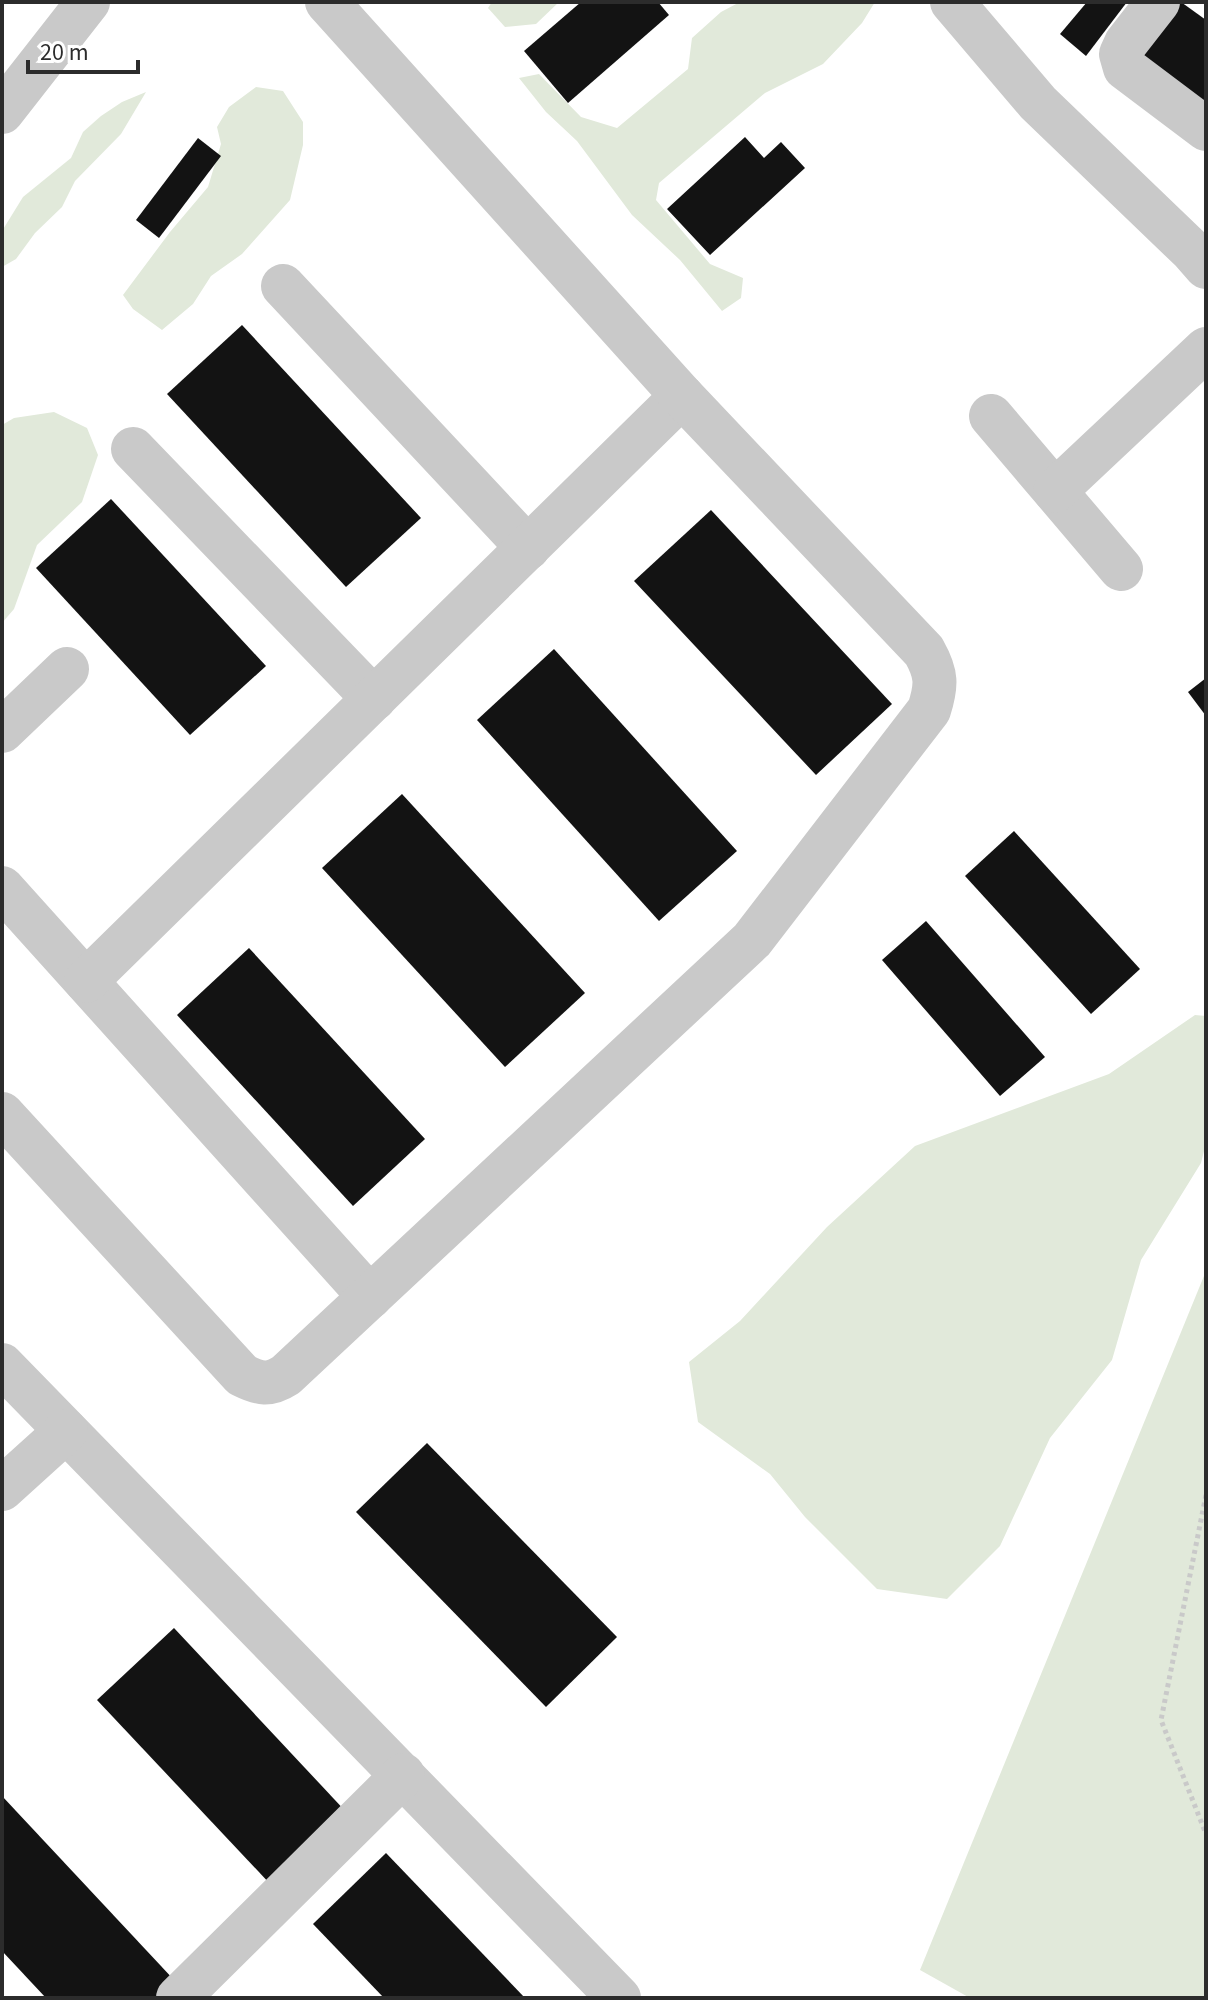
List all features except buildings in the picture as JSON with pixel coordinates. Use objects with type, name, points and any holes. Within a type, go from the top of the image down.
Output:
[{"type":"street","points":[[2,112],[88,2]]},
{"type":"street","points":[[2,1114],[242,1375],[271,1385],[286,1375],[752,940],[929,710],[935,691],[934,669],[924,651],[682,396],[327,2]]},
{"type":"street","points":[[952,2],[1038,103],[1206,267]]},
{"type":"street","points":[[1158,2],[1126,43],[1121,54],[1125,68],[1206,129]]},
{"type":"street","points":[[283,286],[528,548]]},
{"type":"street","points":[[1055,491],[1206,349]]},
{"type":"street","points":[[86,981],[682,396]]},
{"type":"street","points":[[991,416],[1121,569]]},
{"type":"street","points":[[133,449],[374,699]]},
{"type":"street","points":[[2,731],[67,669]]},
{"type":"street","points":[[2,888],[370,1297]]},
{"type":"street","points":[[2,1365],[619,1998]]},
{"type":"street","points":[[2,1489],[66,1431]]},
{"type":"street","points":[[178,1998],[403,1775]]},
{"type":"path","points":[[1206,1495],[1161,1720],[1206,1834]]},
{"type":"green space","points":[[492,2],[559,2],[536,24],[505,27],[488,8]]},
{"type":"green space","points":[[740,2],[875,2],[862,23],[823,64],[765,93],[659,183],[656,200],[710,264],[743,278],[741,298],[722,311],[680,260],[632,215],[577,141],[546,112],[519,78],[539,74],[581,117],[617,128],[688,69],[692,38],[721,12]]},
{"type":"green space","points":[[256,87],[283,91],[303,122],[303,145],[290,200],[242,254],[211,276],[193,304],[162,330],[133,309],[123,295],[208,187],[221,144],[217,127],[229,107]]},
{"type":"green space","points":[[146,92],[121,134],[75,181],[62,207],[35,233],[16,259],[2,267],[2,231],[23,197],[71,158],[83,132],[101,116],[122,102]]},
{"type":"green space","points":[[54,412],[87,428],[98,455],[82,502],[37,545],[14,609],[2,623],[2,425],[14,418]]},
{"type":"green space","points":[[1195,1015],[1206,1016],[1206,1143],[1201,1163],[1141,1260],[1112,1360],[1050,1438],[1000,1546],[947,1599],[877,1589],[805,1517],[770,1474],[698,1422],[689,1362],[740,1321],[827,1227],[915,1146],[1109,1074]]},
{"type":"green space","points":[[1206,1271],[1206,1998],[970,1998],[920,1970]]}]
